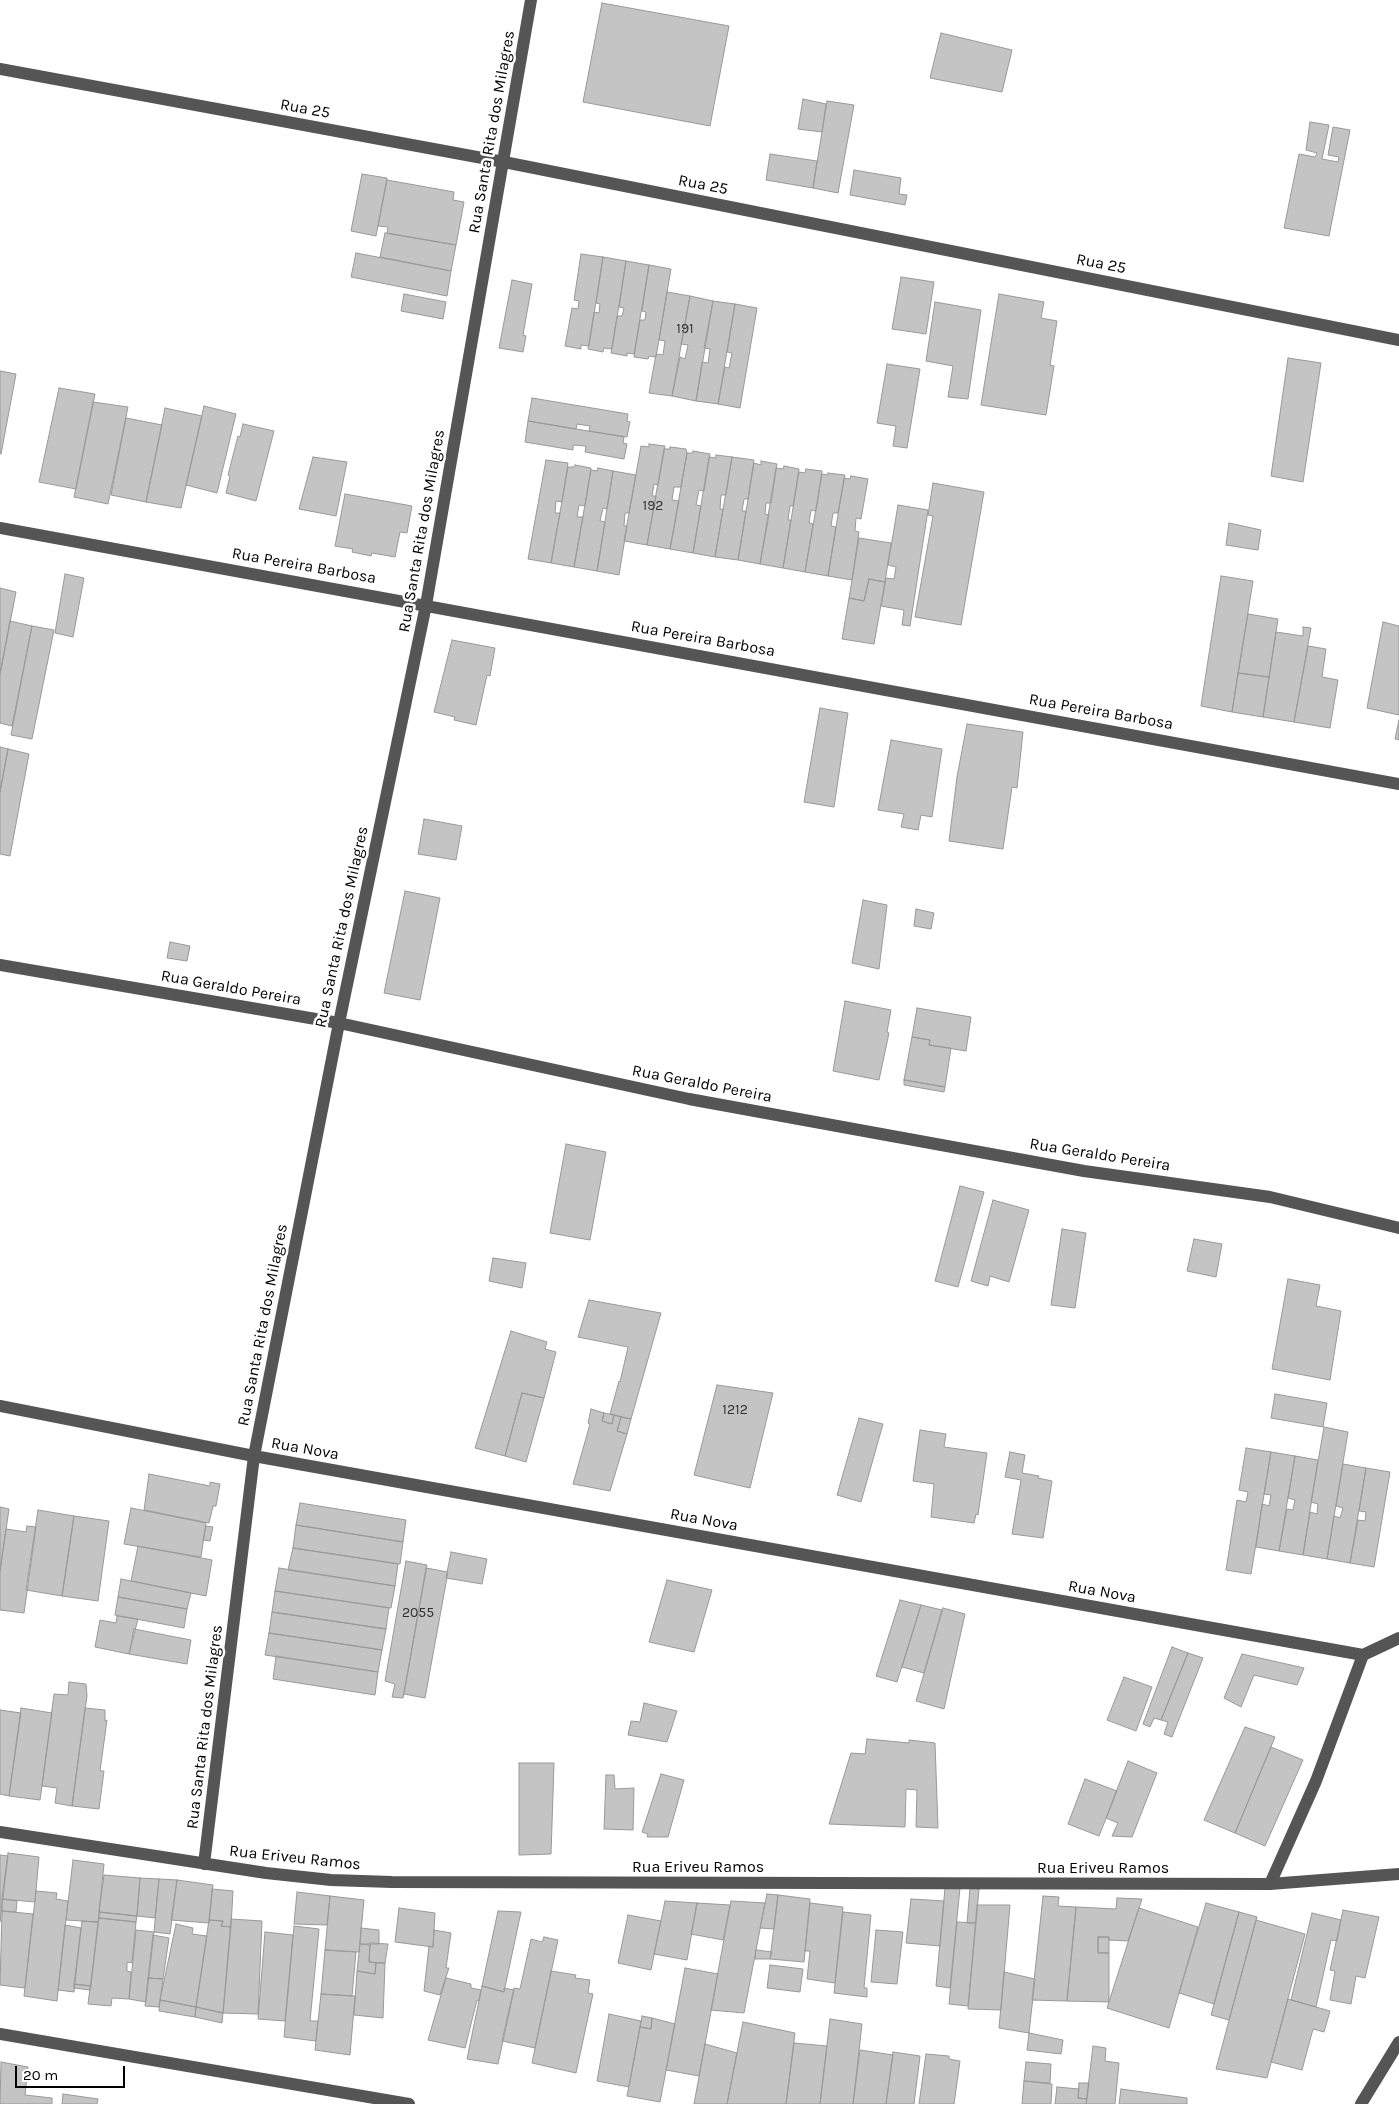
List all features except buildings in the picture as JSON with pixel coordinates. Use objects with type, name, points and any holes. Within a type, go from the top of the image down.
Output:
[{"type":"street","name":"Rua Santa Rita dos Milagres","points":[[204,1864],[254,1456],[339,1023],[426,605],[531,0]]},
{"type":"street","name":"Rua 25","points":[[0,69],[504,162],[1399,340]]},
{"type":"street","name":"Rua Pereira Barbosa","points":[[0,528],[1399,784]]},
{"type":"street","name":"Rua Geraldo Pereira","points":[[0,965],[339,1023],[689,1099],[1084,1171],[1270,1196],[1399,1228]]},
{"type":"street","name":"Rua Nova","points":[[0,1406],[254,1456],[1364,1655]]},
{"type":"street","points":[[1270,1884],[1316,1781],[1364,1655],[1399,1638]]},
{"type":"street","name":"Rua Eriveu Ramos","points":[[0,1832],[204,1864],[322,1879],[392,1882],[1270,1884],[1399,1874]]},
{"type":"street","points":[[0,2034],[409,2104]]},
{"type":"street","points":[[1361,2104],[1399,2042]]}]
